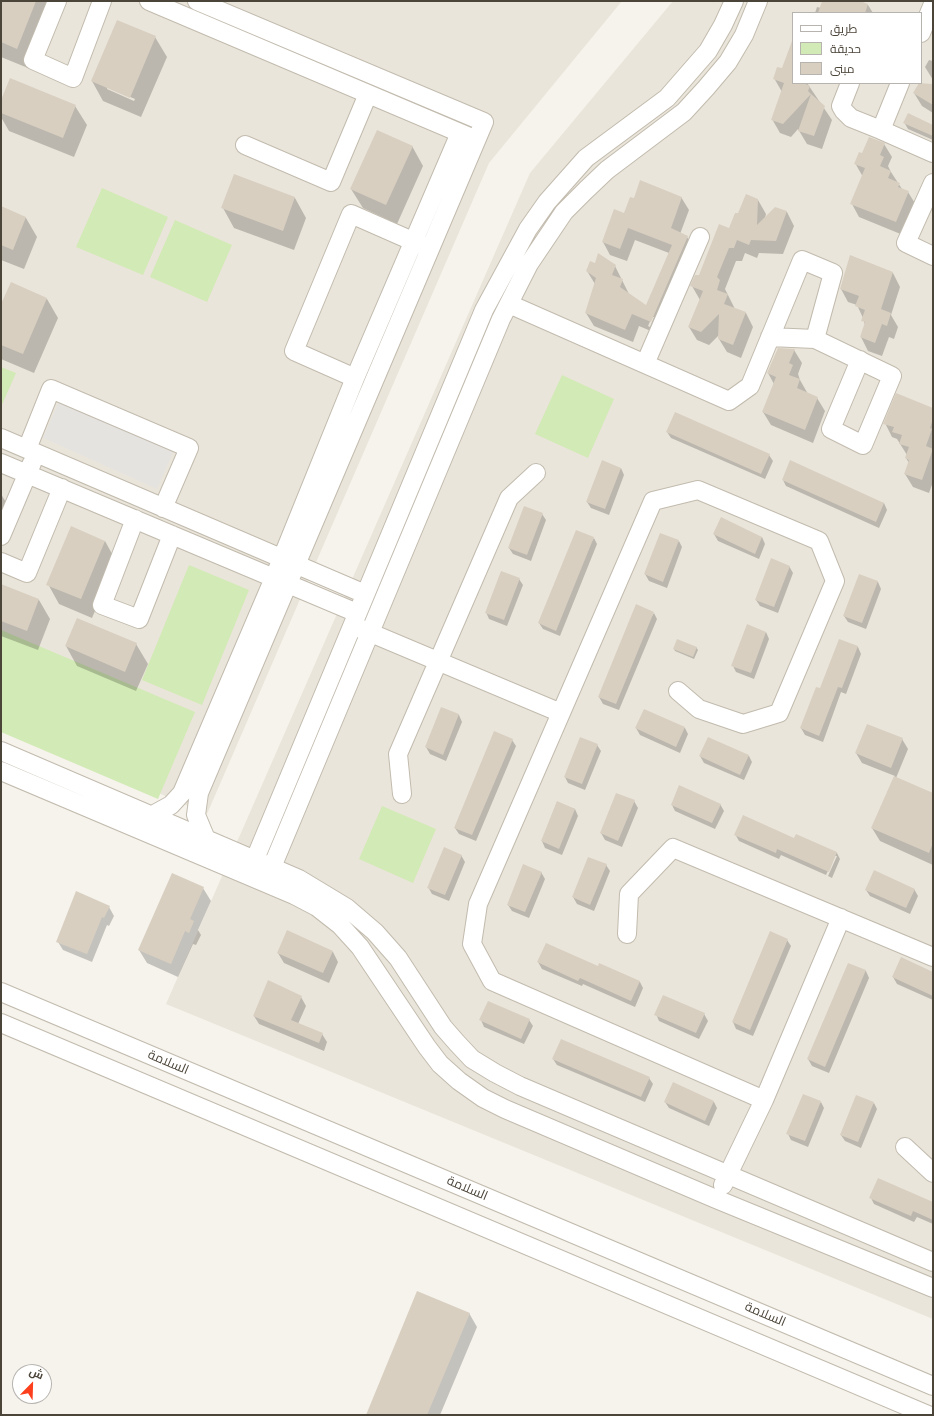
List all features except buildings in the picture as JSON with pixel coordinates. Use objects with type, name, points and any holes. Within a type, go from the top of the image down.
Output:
[{"type":"street","points":[[58,1],[33,60],[73,78],[102,1]]},
{"type":"street","points":[[149,1],[468,137]]},
{"type":"street","points":[[197,1],[484,122],[468,137],[281,581],[199,793],[196,815],[206,839]]},
{"type":"street","points":[[251,868],[484,310],[528,228],[547,202],[586,158],[667,98],[708,51],[723,25],[734,1]]},
{"type":"street","points":[[269,875],[509,304],[529,264],[564,212],[607,170],[684,112],[728,62],[744,35],[758,1]]},
{"type":"street","points":[[922,31],[933,4]]},
{"type":"street","points":[[850,84],[841,106],[851,118],[933,153]]},
{"type":"street","points":[[881,130],[900,84]]},
{"type":"street","points":[[245,145],[331,182],[368,94]]},
{"type":"street","points":[[933,182],[906,243],[933,256]]},
{"type":"street","points":[[355,378],[294,351],[351,214],[422,245]]},
{"type":"street","points":[[645,364],[700,237]]},
{"type":"street","points":[[289,561],[355,378],[422,245]]},
{"type":"street","points":[[509,304],[729,401],[750,386],[802,260],[834,273],[815,339]]},
{"type":"street","points":[[770,337],[815,339],[860,360]]},
{"type":"street","points":[[1,536],[27,474],[32,451],[52,389],[189,448],[164,508]]},
{"type":"street","points":[[1,438],[365,594]]},
{"type":"street","points":[[1,463],[281,581],[355,619],[370,633],[561,714]]},
{"type":"street","points":[[402,794],[398,754],[509,498],[536,473]]},
{"type":"street","points":[[1,562],[27,573],[62,488]]},
{"type":"street","points":[[678,691],[699,709],[743,724],[779,713],[835,581],[818,541],[698,490],[653,500],[478,904],[472,944],[492,981],[764,1100]]},
{"type":"street","points":[[135,519],[102,605],[139,619],[172,535]]},
{"type":"street","points":[[151,816],[171,805],[182,793],[281,581]]},
{"type":"street","points":[[1,751],[206,839],[251,868]]},
{"type":"street","points":[[2,773],[269,875],[321,891],[347,908],[374,932],[398,958],[443,1027],[472,1059],[520,1086],[933,1262]]},
{"type":"street","points":[[627,934],[629,894],[673,848],[933,957]]},
{"type":"street","points":[[269,875],[340,925],[360,947],[427,1047],[459,1081],[482,1098],[716,1199],[933,1288]]},
{"type":"street","points":[[716,1199],[764,1100],[841,918]]},
{"type":"street","name":"السلامة","points":[[1,992],[933,1386]]},
{"type":"street","points":[[1,1023],[928,1415]]},
{"type":"street","points":[[1,1036],[95,1062]]},
{"type":"street","points":[[905,1148],[933,1173]]},
{"type":"shaded area","points":[[1,1],[622,1],[489,163],[207,814],[1,725]]},
{"type":"shaded area","points":[[673,1],[933,1],[933,1319],[166,1004],[530,173]]},
{"type":"shaded area","points":[[60,399],[174,450],[157,489],[43,438]]},
{"type":"green space","points":[[102,188],[168,217],[143,275],[76,247]]},
{"type":"green space","points":[[175,220],[232,245],[207,302],[150,277]]},
{"type":"green space","points":[[1,367],[16,373],[1,407]]},
{"type":"green space","points":[[562,375],[614,399],[588,458],[535,434]]},
{"type":"green space","points":[[189,565],[249,590],[202,705],[142,680]]},
{"type":"green space","points":[[1,630],[195,712],[158,799],[1,732]]},
{"type":"green space","points":[[382,806],[436,829],[413,883],[359,859]]}]
